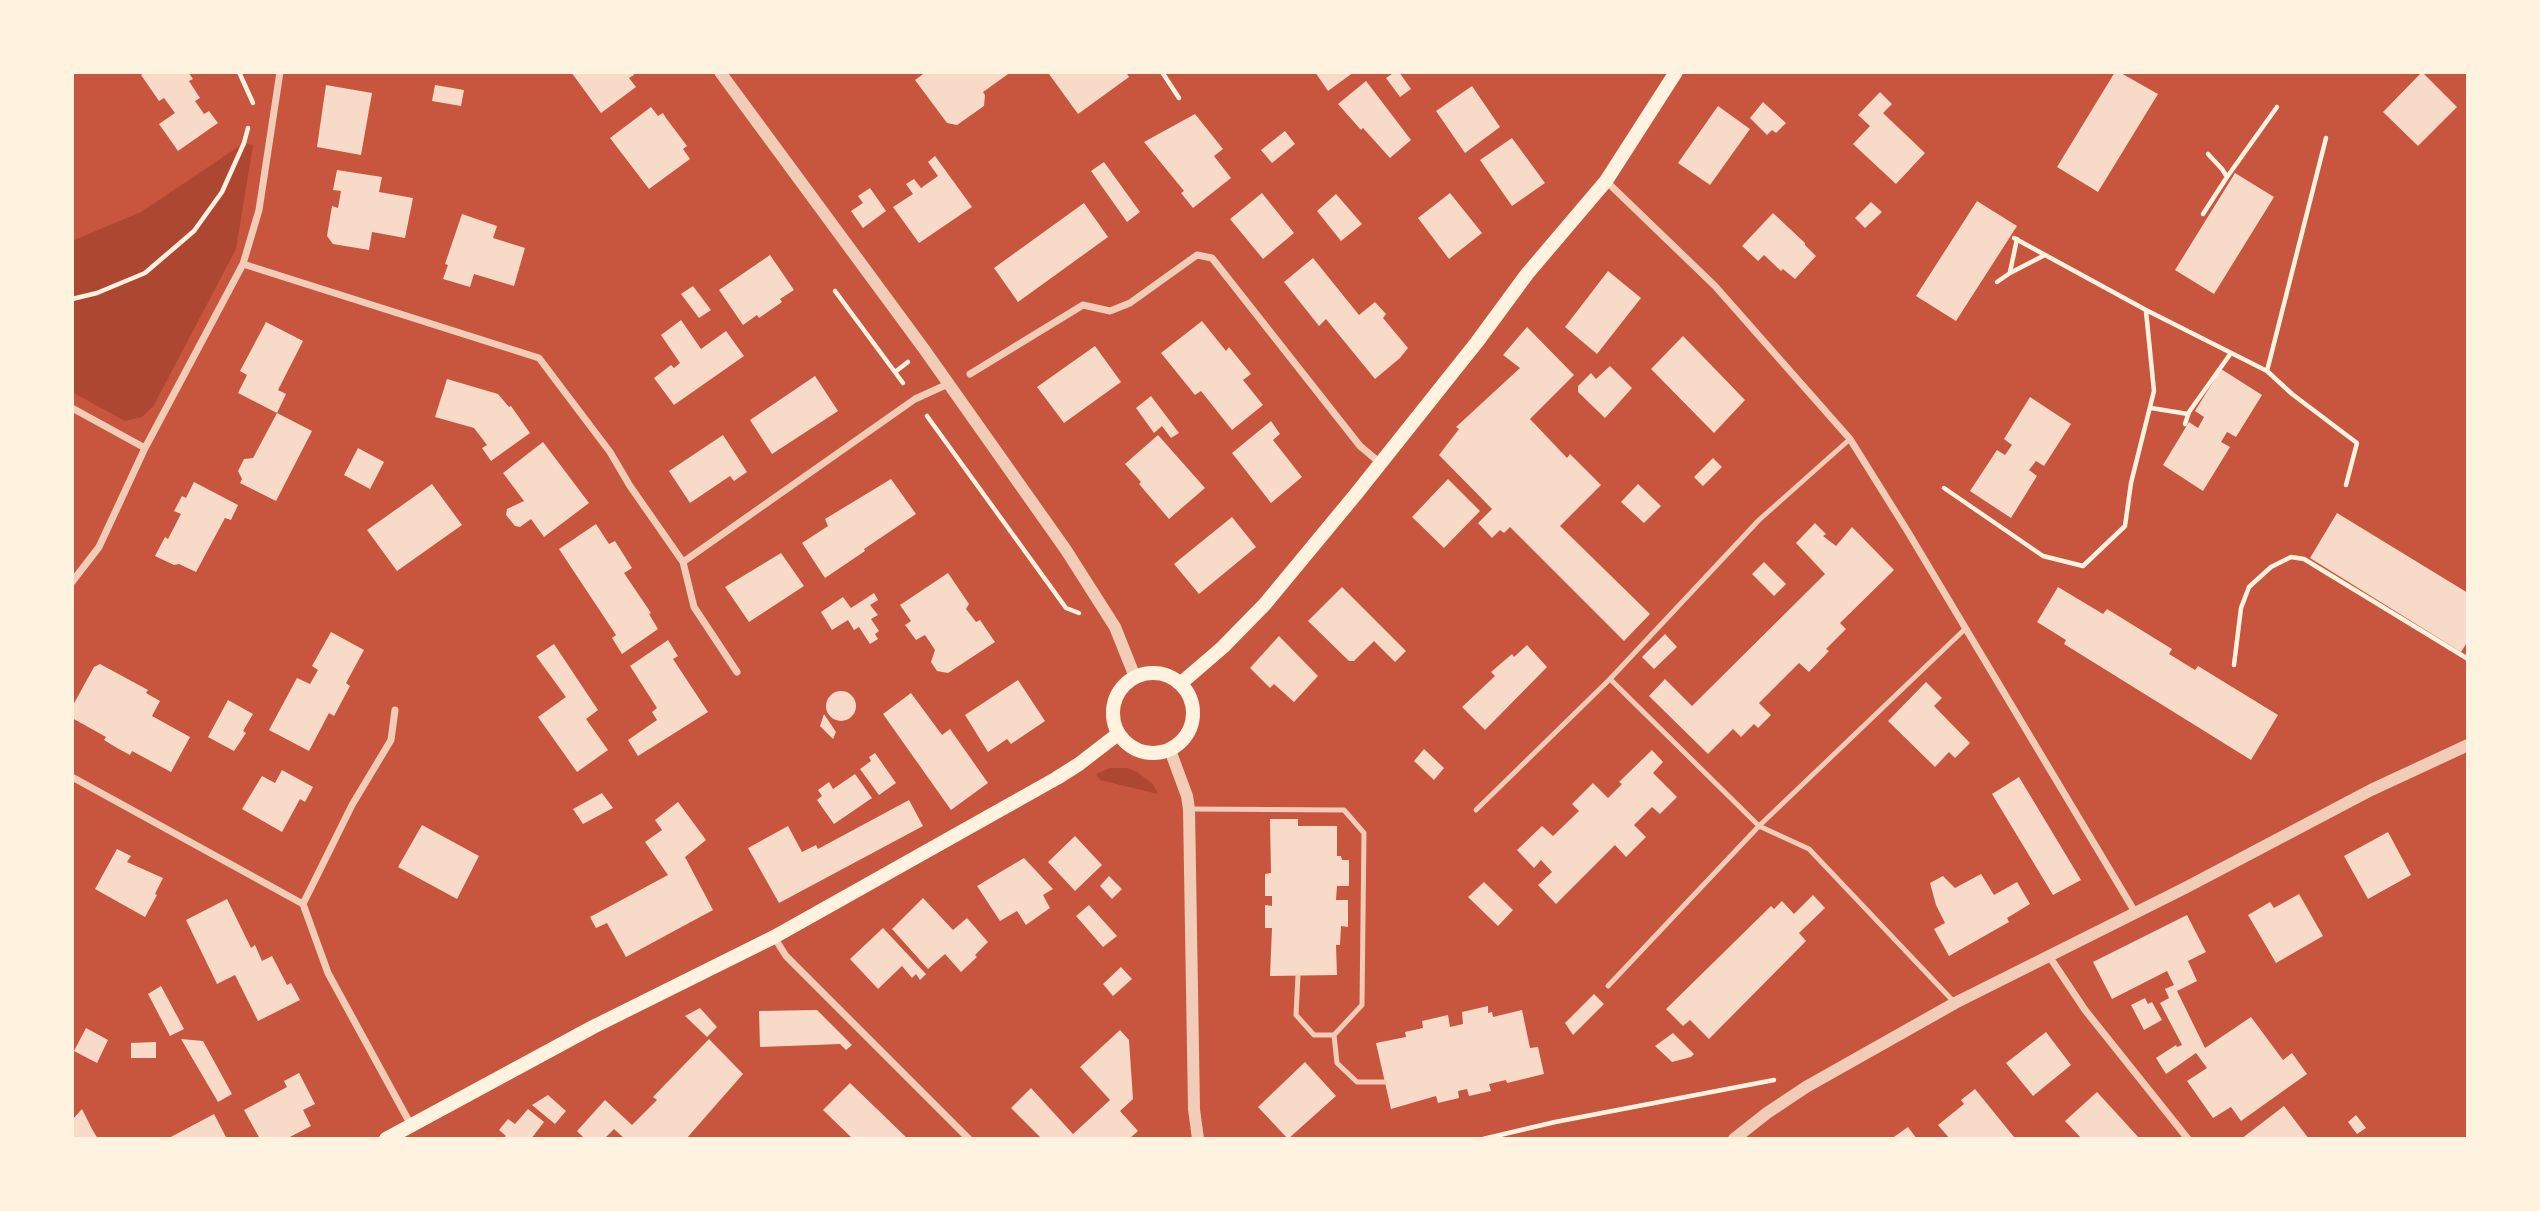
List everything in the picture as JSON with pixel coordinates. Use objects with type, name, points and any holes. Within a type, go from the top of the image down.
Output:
[{"type":"main road","points":[[1180,684],[1223,647],[1265,604],[1356,494],[1527,274],[1606,181],[1676,72]]},
{"type":"main road","points":[[1159,673],[1180,684],[1193,706],[1193,720],[1189,732],[1181,742],[1170,750],[1158,753],[1147,753],[1126,743],[1118,734],[1113,708],[1117,695],[1125,684],[1135,677],[1159,673]]},
{"type":"main road","points":[[386,1139],[593,1027],[774,937],[1057,778],[1118,734]]},
{"type":"street","points":[[72,582],[99,547],[145,448],[243,264],[259,210],[279,72]]},
{"type":"street","points":[[720,72],[1066,550],[1115,627],[1135,677]]},
{"type":"street","points":[[1606,181],[1715,286],[1850,439],[2135,912]]},
{"type":"street","points":[[970,374],[1083,304],[1111,311],[1130,303],[1197,256],[1212,258],[1360,446],[1379,462]]},
{"type":"street","points":[[243,264],[540,358],[610,452],[630,486],[683,562],[694,607],[737,672]]},
{"type":"street","points":[[683,562],[915,399],[948,384]]},
{"type":"street","points":[[72,408],[145,448]]},
{"type":"street","points":[[303,904],[352,805],[391,740],[396,710]]},
{"type":"street","points":[[1734,1139],[1806,1087],[1955,1003],[2371,790],[2468,745]]},
{"type":"street","points":[[1170,750],[1189,809],[1194,1110],[1198,1139]]},
{"type":"street","points":[[72,777],[303,904],[328,972],[411,1125]]},
{"type":"street","points":[[774,937],[786,956],[970,1139]]},
{"type":"street","points":[[2049,956],[2085,1010],[2188,1139]]},
{"type":"lane","points":[[1476,810],[1610,679],[1759,520],[1850,439]]},
{"type":"lane","points":[[1608,986],[1759,826],[1965,629]]},
{"type":"lane","points":[[1610,679],[1759,826],[1809,849],[1955,1003]]},
{"type":"lane","points":[[1189,809],[1344,810],[1364,833],[1362,1005],[1334,1035],[1314,1035],[1296,1015],[1298,976]]},
{"type":"lane","points":[[1334,1035],[1337,1063],[1357,1082],[1385,1082]]},
{"type":"path","points":[[239,72],[254,104]]},
{"type":"path","points":[[1162,72],[1179,98]]},
{"type":"path","points":[[2203,214],[2277,107]]},
{"type":"path","points":[[72,299],[97,293],[145,273],[194,231],[222,192],[244,143],[251,117]]},
{"type":"path","points":[[2267,371],[2326,138]]},
{"type":"path","points":[[2208,154],[2227,177]]},
{"type":"path","points":[[2010,273],[2016,238],[2044,256],[2267,371],[2292,394],[2357,443],[2346,485]]},
{"type":"path","points":[[1997,282],[2044,256]]},
{"type":"path","points":[[835,291],[1066,608],[1115,627]]},
{"type":"path","points":[[1944,488],[2043,556],[2083,566],[2125,526],[2132,483],[2154,391],[2146,310]]},
{"type":"path","points":[[2185,424],[2188,414],[2231,353]]},
{"type":"path","points":[[2151,408],[2188,414]]},
{"type":"path","points":[[2234,665],[2241,608],[2249,587],[2271,567],[2291,557],[2304,559],[2468,659]]},
{"type":"path","points":[[1483,1139],[1555,1122],[1775,1079],[1806,1087]]},
{"type":"shaded area","points":[[244,143],[253,145],[236,249],[154,405],[142,417],[125,421],[72,392],[72,241],[141,212]]},
{"type":"shaded area","points":[[1110,768],[1127,768],[1137,772],[1153,784],[1158,794],[1100,780],[1096,774]]},
{"type":"building","points":[[146,72],[188,72],[193,79],[189,81],[200,98],[195,101],[204,114],[209,111],[218,123],[178,151],[159,124],[175,113],[164,98],[159,101],[141,75]]},
{"type":"building","points":[[571,72],[632,72],[634,75],[629,78],[636,87],[601,113]]},
{"type":"building","points":[[926,72],[1011,72],[983,92],[984,106],[957,125],[947,123],[915,80]]},
{"type":"building","points":[[1126,72],[1129,77],[1078,114],[1049,74]]},
{"type":"building","points":[[1315,72],[1354,72],[1328,91]]},
{"type":"building","points":[[1399,72],[1411,89],[1400,97],[1386,78]]},
{"type":"building","points":[[2115,72],[2158,94],[2098,192],[2057,167]]},
{"type":"building","points":[[2422,72],[2457,107],[2418,146],[2383,112]]},
{"type":"building","points":[[1366,81],[1411,140],[1390,158],[1338,104]]},
{"type":"building","points":[[326,85],[372,93],[361,155],[317,147]]},
{"type":"building","points":[[435,85],[464,90],[461,106],[432,101]]},
{"type":"building","points":[[1472,86],[1500,127],[1465,153],[1436,111]]},
{"type":"building","points":[[1880,92],[1892,104],[1883,113],[1925,153],[1896,184],[1853,144],[1870,126],[1858,115]]},
{"type":"building","points":[[1763,102],[1786,123],[1776,133],[1772,130],[1767,135],[1750,118]]},
{"type":"building","points":[[1718,106],[1750,129],[1710,185],[1678,163]]},
{"type":"building","points":[[651,107],[658,116],[663,113],[687,146],[683,149],[690,159],[649,189],[610,138]]},
{"type":"building","points":[[1195,114],[1223,149],[1214,156],[1231,178],[1193,208],[1181,193],[1184,191],[1144,142]]},
{"type":"building","points":[[1285,131],[1295,144],[1272,163],[1261,150]]},
{"type":"building","points":[[1512,138],[1545,183],[1512,206],[1480,160]]},
{"type":"building","points":[[935,156],[972,207],[919,243],[893,207],[913,194],[906,184],[914,179],[921,188],[938,176],[928,162]]},
{"type":"building","points":[[1104,162],[1140,212],[1127,222],[1091,171]]},
{"type":"building","points":[[337,170],[382,177],[379,192],[413,198],[405,238],[372,232],[369,250],[333,244],[327,236],[332,206],[338,208],[341,191],[333,190]]},
{"type":"building","points":[[2235,173],[2274,197],[2214,294],[2175,270]]},
{"type":"building","points":[[870,188],[886,211],[863,228],[851,211],[863,203],[858,196]]},
{"type":"building","points":[[1262,193],[1294,233],[1263,259],[1230,219]]},
{"type":"building","points":[[1450,193],[1482,233],[1449,259],[1418,218]]},
{"type":"building","points":[[1336,194],[1362,224],[1341,241],[1317,211]]},
{"type":"building","points":[[1977,201],[2017,226],[1956,321],[1916,296]]},
{"type":"building","points":[[1871,202],[1882,212],[1865,228],[1855,218]]},
{"type":"building","points":[[1084,203],[1108,237],[1018,302],[994,268]]},
{"type":"building","points":[[1773,213],[1816,256],[1795,279],[1783,269],[1781,271],[1764,255],[1758,261],[1742,246]]},
{"type":"building","points":[[462,214],[497,226],[493,238],[525,248],[514,286],[474,274],[470,287],[443,279],[448,265],[445,264]]},
{"type":"building","points":[[770,255],[794,290],[759,318],[757,315],[743,325],[719,290]]},
{"type":"building","points":[[1313,258],[1359,315],[1375,302],[1386,314],[1383,318],[1408,348],[1375,379],[1326,319],[1319,326],[1284,282]]},
{"type":"building","points":[[1608,271],[1641,298],[1597,354],[1565,327]]},
{"type":"building","points":[[693,286],[711,310],[699,318],[681,294]]},
{"type":"building","points":[[681,320],[701,349],[726,331],[744,356],[674,405],[654,378],[671,365],[674,368],[680,363],[661,335]]},
{"type":"building","points":[[1202,321],[1226,351],[1229,347],[1251,374],[1243,380],[1263,405],[1232,430],[1201,391],[1195,395],[1161,353]]},
{"type":"building","points":[[266,322],[303,341],[278,390],[286,394],[277,413],[238,393],[247,375],[240,371]]},
{"type":"building","points":[[1527,327],[1574,375],[1530,419],[1567,458],[1570,454],[1601,485],[1560,526],[1650,614],[1624,641],[1510,527],[1504,533],[1500,530],[1492,538],[1478,523],[1492,509],[1439,455],[1459,429],[1456,427],[1520,368],[1503,355]]},
{"type":"building","points":[[1683,336],[1745,400],[1714,433],[1651,369]]},
{"type":"building","points":[[1095,346],[1121,382],[1064,423],[1037,387]]},
{"type":"building","points":[[1610,366],[1632,388],[1605,418],[1578,392],[1578,386],[1591,373],[1596,379]]},
{"type":"building","points":[[2221,369],[2262,395],[2236,437],[2227,432],[2221,442],[2230,447],[2203,491],[2163,465],[2189,422],[2198,428],[2204,417],[2195,411]]},
{"type":"building","points":[[815,376],[838,411],[772,454],[750,420]]},
{"type":"building","points":[[447,379],[498,394],[511,406],[530,433],[491,461],[482,448],[487,445],[474,428],[435,417]]},
{"type":"building","points":[[1151,396],[1179,433],[1171,438],[1162,426],[1154,433],[1136,408]]},
{"type":"building","points":[[2030,397],[2071,424],[2044,466],[2036,461],[2029,470],[2037,476],[2011,518],[1970,491],[1997,450],[2005,455],[2012,445],[2004,439]]},
{"type":"building","points":[[277,413],[312,431],[276,501],[240,483],[242,479],[238,471],[244,459],[253,458]]},
{"type":"building","points":[[1271,421],[1280,434],[1273,440],[1302,477],[1271,503],[1232,453]]},
{"type":"building","points":[[723,435],[747,472],[734,481],[730,476],[690,503],[669,471]]},
{"type":"building","points":[[1158,435],[1205,488],[1169,519],[1125,464]]},
{"type":"building","points":[[543,442],[589,503],[544,537],[531,519],[520,527],[515,526],[506,515],[507,509],[524,501],[503,473]]},
{"type":"building","points":[[358,448],[384,462],[370,489],[344,475]]},
{"type":"building","points":[[1713,458],[1722,467],[1703,486],[1694,477]]},
{"type":"building","points":[[891,479],[916,514],[825,578],[802,543],[828,526],[825,519]]},
{"type":"building","points":[[1448,479],[1480,511],[1444,548],[1412,517]]},
{"type":"building","points":[[194,482],[238,505],[231,520],[225,518],[196,572],[155,556],[165,537],[168,539],[181,514],[174,511],[182,496],[186,498]]},
{"type":"building","points":[[432,484],[462,525],[397,571],[367,530]]},
{"type":"building","points":[[1638,484],[1661,506],[1644,523],[1621,502]]},
{"type":"building","points":[[2337,513],[2468,593],[2468,641],[2461,652],[2310,558]]},
{"type":"building","points":[[1232,517],[1256,547],[1199,594],[1174,564]]},
{"type":"building","points":[[1815,523],[1826,534],[1823,536],[1836,546],[1852,527],[1894,570],[1840,623],[1846,629],[1826,649],[1829,651],[1809,672],[1799,663],[1759,703],[1771,715],[1758,728],[1754,724],[1741,737],[1733,729],[1708,754],[1649,696],[1665,679],[1692,706],[1825,574],[1796,543]]},
{"type":"building","points":[[596,524],[609,544],[615,541],[632,568],[624,573],[651,613],[649,614],[658,629],[622,654],[612,638],[616,635],[559,549]]},
{"type":"building","points":[[781,553],[804,586],[749,622],[725,587]]},
{"type":"building","points":[[1764,562],[1786,584],[1774,596],[1752,574]]},
{"type":"building","points":[[948,573],[969,604],[966,609],[976,622],[980,620],[995,642],[948,673],[937,671],[931,662],[935,650],[925,635],[916,640],[905,625],[911,621],[900,605]]},
{"type":"building","points":[[1342,587],[1406,651],[1395,662],[1374,641],[1354,661],[1349,661],[1308,621]]},
{"type":"building","points":[[2058,587],[2103,614],[2107,609],[2172,649],[2169,654],[2195,670],[2198,666],[2278,715],[2251,760],[2064,644],[2066,640],[2037,622]]},
{"type":"building","points":[[874,593],[878,600],[870,605],[878,615],[871,619],[879,631],[875,634],[878,639],[870,644],[859,627],[854,630],[848,620],[832,630],[821,612],[843,597],[851,608]]},
{"type":"building","points":[[331,632],[364,650],[346,683],[350,686],[334,716],[329,713],[309,751],[269,730],[297,678],[310,684],[318,670],[312,666]]},
{"type":"building","points":[[1665,634],[1677,647],[1654,669],[1642,657]]},
{"type":"building","points":[[1279,636],[1318,676],[1294,702],[1274,684],[1270,688],[1250,668]]},
{"type":"building","points":[[668,640],[678,656],[673,659],[708,712],[638,756],[628,740],[657,720],[652,712],[657,708],[630,666]]},
{"type":"building","points":[[554,644],[598,710],[586,719],[608,750],[577,772],[538,717],[566,697],[536,656]]},
{"type":"building","points":[[1527,645],[1547,667],[1485,730],[1462,707],[1495,676],[1491,672]]},
{"type":"building","points":[[100,664],[148,690],[146,693],[160,701],[152,716],[190,737],[171,772],[132,751],[130,755],[117,748],[104,740],[106,737],[72,718],[72,707],[94,667]]},
{"type":"building","points":[[1018,680],[1045,721],[1011,744],[1007,739],[988,752],[965,715]]},
{"type":"building","points":[[1926,682],[1942,698],[1934,706],[1970,743],[1955,758],[1949,752],[1935,767],[1888,721]]},
{"type":"building","points":[[841,691],[847,692],[855,700],[855,712],[847,720],[841,721],[835,720],[827,712],[826,706],[827,700],[835,692]]},
{"type":"building","points":[[911,693],[942,735],[950,729],[988,783],[951,810],[883,714]]},
{"type":"building","points":[[228,700],[253,714],[243,731],[246,733],[234,751],[208,737]]},
{"type":"building","points":[[824,714],[836,732],[833,739],[820,726]]},
{"type":"building","points":[[1424,749],[1444,768],[1434,780],[1414,761]]},
{"type":"building","points":[[1652,750],[1663,762],[1653,773],[1677,797],[1660,814],[1652,807],[1634,825],[1646,837],[1626,857],[1615,845],[1556,904],[1538,885],[1552,872],[1541,860],[1534,868],[1517,850],[1542,826],[1553,836],[1579,811],[1572,804],[1593,783],[1608,798],[1622,784],[1619,782]]},
{"type":"building","points":[[875,753],[896,783],[879,795],[860,769],[871,761],[869,757]]},
{"type":"building","points":[[282,770],[313,787],[305,802],[300,799],[282,832],[242,809],[262,776],[275,783]]},
{"type":"building","points":[[855,774],[872,798],[834,824],[817,800],[822,796],[818,790],[829,782],[833,789]]},
{"type":"building","points":[[2019,777],[2081,880],[2053,895],[1992,794]]},
{"type":"building","points":[[602,793],[613,808],[583,824],[573,809]]},
{"type":"building","points":[[909,800],[923,826],[779,903],[748,848],[788,826],[802,852],[816,845],[818,849]]},
{"type":"building","points":[[678,802],[706,840],[685,857],[713,910],[626,957],[607,923],[596,928],[590,917],[668,875],[645,842],[662,830],[655,820]]},
{"type":"building","points":[[1270,819],[1298,819],[1298,826],[1337,826],[1337,856],[1341,856],[1342,860],[1349,860],[1349,886],[1337,886],[1336,900],[1348,900],[1348,927],[1341,926],[1340,945],[1336,945],[1337,975],[1270,976],[1272,928],[1265,928],[1265,905],[1272,906],[1272,896],[1265,896],[1265,874],[1271,873]]},
{"type":"building","points":[[422,825],[479,856],[457,899],[398,867]]},
{"type":"building","points":[[2388,832],[2411,875],[2368,899],[2344,856]]},
{"type":"building","points":[[1075,836],[1102,865],[1075,891],[1048,862]]},
{"type":"building","points":[[117,849],[131,856],[127,862],[163,878],[145,917],[95,889]]},
{"type":"building","points":[[1024,858],[1053,889],[1043,895],[1050,908],[1026,925],[1017,911],[1000,921],[977,886]]},
{"type":"building","points":[[1981,874],[1994,895],[2017,882],[2030,904],[2007,918],[2009,922],[1949,956],[1934,929],[1945,923],[1936,905],[1930,883],[1943,876],[1955,888]]},
{"type":"building","points":[[1109,876],[1122,889],[1112,899],[1100,886]]},
{"type":"building","points":[[1484,882],[1513,910],[1498,926],[1468,897]]},
{"type":"building","points":[[2299,894],[2323,936],[2276,963],[2248,915],[2270,902],[2274,908]]},
{"type":"building","points":[[1813,895],[1825,908],[1799,933],[1806,941],[1709,1039],[1690,1020],[1683,1026],[1666,1009],[1771,906],[1774,909],[1782,901],[1794,914]]},
{"type":"building","points":[[923,898],[953,930],[967,918],[988,942],[961,972],[945,954],[928,969],[892,929]]},
{"type":"building","points":[[227,899],[251,948],[255,945],[262,961],[272,956],[287,985],[291,983],[300,1000],[258,1021],[235,975],[217,984],[186,920]]},
{"type":"building","points":[[1089,905],[1117,936],[1103,947],[1076,916]]},
{"type":"building","points":[[2187,915],[2206,952],[2188,961],[2197,981],[2177,991],[2205,1048],[2251,1017],[2283,1060],[2292,1053],[2307,1074],[2241,1121],[2231,1107],[2213,1118],[2187,1081],[2207,1068],[2196,1053],[2166,1074],[2156,1058],[2176,1045],[2182,1045],[2160,1003],[2169,998],[2165,989],[2174,985],[2167,971],[2112,999],[2093,962]]},
{"type":"building","points":[[883,928],[926,974],[920,980],[916,974],[912,978],[902,966],[878,989],[850,959]]},
{"type":"building","points":[[1121,967],[1132,979],[1113,996],[1103,984]]},
{"type":"building","points":[[161,986],[184,1029],[170,1036],[148,994]]},
{"type":"building","points":[[1594,994],[1604,1004],[1573,1035],[1565,1023]]},
{"type":"building","points":[[2145,998],[2148,1004],[2152,1002],[2162,1020],[2144,1030],[2131,1005]]},
{"type":"building","points":[[1488,1006],[1488,1013],[1492,1012],[1493,1017],[1522,1010],[1530,1048],[1538,1047],[1544,1074],[1507,1083],[1506,1080],[1489,1084],[1491,1091],[1469,1096],[1467,1089],[1458,1091],[1459,1098],[1438,1103],[1436,1096],[1391,1109],[1376,1043],[1406,1037],[1405,1032],[1423,1028],[1422,1021],[1448,1015],[1450,1027],[1463,1024],[1462,1012]]},
{"type":"building","points":[[700,1008],[717,1027],[707,1037],[685,1016]]},
{"type":"building","points":[[817,1010],[852,1045],[846,1050],[840,1044],[760,1047],[759,1011]]},
{"type":"building","points":[[86,1028],[108,1040],[97,1063],[74,1051]]},
{"type":"building","points":[[1120,1030],[1129,1040],[1133,1099],[1120,1111],[1138,1131],[1129,1139],[1042,1139],[1011,1108],[1031,1088],[1073,1134],[1110,1100],[1080,1067]]},
{"type":"building","points":[[2046,1032],[2071,1065],[2033,1096],[2006,1063]]},
{"type":"building","points":[[1673,1033],[1694,1054],[1691,1057],[1672,1062],[1655,1046]]},
{"type":"building","points":[[181,1039],[203,1041],[232,1094],[218,1102]]},
{"type":"building","points":[[709,1039],[743,1074],[686,1139],[625,1139],[614,1129],[604,1139],[585,1139],[577,1131],[605,1100],[632,1125],[657,1100],[653,1097]]},
{"type":"building","points":[[156,1042],[156,1058],[131,1058],[131,1043]]},
{"type":"building","points":[[1305,1062],[1336,1096],[1288,1139],[1258,1107]]},
{"type":"building","points":[[299,1073],[315,1104],[303,1110],[311,1126],[286,1139],[260,1139],[244,1110],[287,1087],[284,1081]]},
{"type":"building","points":[[850,1083],[908,1139],[853,1139],[823,1110]]},
{"type":"building","points":[[1975,1089],[2014,1137],[1950,1139],[1938,1125],[1964,1104],[1961,1100]]},
{"type":"building","points":[[2097,1092],[2140,1139],[2082,1139],[2065,1121]]},
{"type":"building","points":[[548,1095],[566,1111],[555,1124],[532,1105]]},
{"type":"building","points":[[2284,1106],[2309,1139],[2241,1139]]},
{"type":"building","points":[[82,1109],[98,1139],[72,1139],[72,1120]]},
{"type":"building","points":[[528,1109],[544,1122],[531,1139],[502,1139],[506,1136],[499,1130],[508,1119],[515,1124]]},
{"type":"building","points":[[214,1114],[227,1139],[167,1139],[201,1121]]},
{"type":"building","points":[[2356,1115],[2366,1128],[2357,1134],[2348,1122]]},
{"type":"building","points":[[1908,1127],[1917,1139],[1891,1139]]}]
